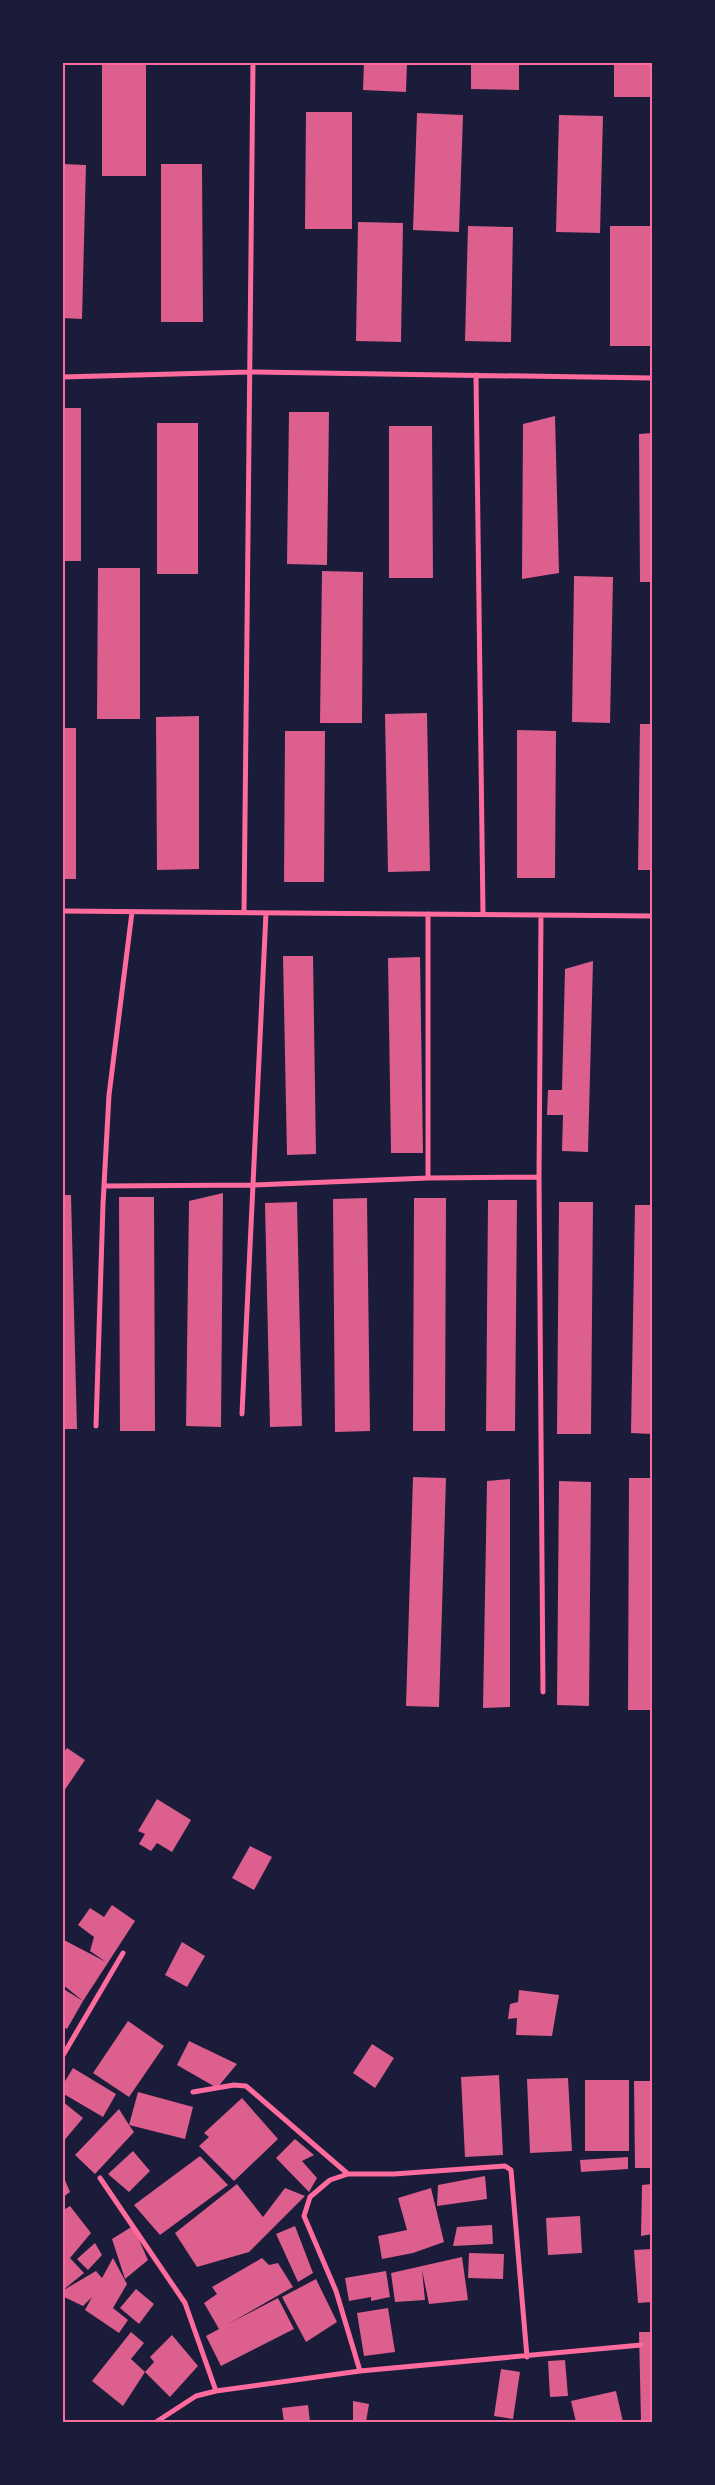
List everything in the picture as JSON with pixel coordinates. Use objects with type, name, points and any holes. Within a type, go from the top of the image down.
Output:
[{"type":"street","points":[[244,913],[253,62]]},
{"type":"street","points":[[62,377],[249,372],[652,378]]},
{"type":"street","points":[[476,375],[483,914]]},
{"type":"street","points":[[62,911],[652,916]]},
{"type":"street","points":[[96,1426],[109,1094],[132,912]]},
{"type":"street","points":[[242,1414],[266,913]]},
{"type":"street","points":[[428,914],[428,1178]]},
{"type":"street","points":[[541,915],[539,1177],[543,1692]]},
{"type":"street","points":[[104,1186],[253,1186],[428,1178],[539,1177]]},
{"type":"street","points":[[62,2057],[123,1953]]},
{"type":"street","points":[[193,2092],[234,2085],[246,2086],[348,2174]]},
{"type":"street","points":[[360,2371],[336,2291],[304,2216],[310,2197],[330,2180],[348,2174],[394,2174],[505,2166],[511,2170],[527,2357]]},
{"type":"street","points":[[100,2178],[185,2303],[216,2391]]},
{"type":"street","points":[[156,2422],[196,2396],[216,2391],[360,2371],[527,2357],[641,2344]]},
{"type":"building","points":[[102,62],[146,62],[146,176],[102,176]]},
{"type":"building","points":[[364,62],[407,62],[406,92],[363,90]]},
{"type":"building","points":[[471,62],[519,62],[519,90],[471,89]]},
{"type":"building","points":[[614,62],[652,62],[652,97],[614,97]]},
{"type":"building","points":[[306,112],[352,112],[352,229],[305,229]]},
{"type":"building","points":[[417,113],[463,115],[459,232],[413,230]]},
{"type":"building","points":[[559,115],[603,116],[600,233],[556,232]]},
{"type":"building","points":[[62,164],[86,165],[82,319],[62,318]]},
{"type":"building","points":[[161,164],[202,164],[203,322],[161,322]]},
{"type":"building","points":[[358,222],[403,223],[401,342],[356,341]]},
{"type":"building","points":[[468,226],[513,227],[511,342],[465,341]]},
{"type":"building","points":[[610,226],[652,226],[652,346],[610,346]]},
{"type":"building","points":[[62,408],[81,408],[81,561],[62,561]]},
{"type":"building","points":[[289,412],[329,412],[327,565],[287,564]]},
{"type":"building","points":[[555,416],[559,573],[522,579],[523,424]]},
{"type":"building","points":[[157,423],[198,423],[198,574],[157,574]]},
{"type":"building","points":[[389,426],[432,426],[433,578],[389,578]]},
{"type":"building","points":[[652,433],[652,582],[640,582],[639,434]]},
{"type":"building","points":[[98,568],[140,568],[140,719],[97,719]]},
{"type":"building","points":[[322,571],[363,572],[362,723],[320,723]]},
{"type":"building","points":[[574,576],[613,577],[610,723],[572,722]]},
{"type":"building","points":[[427,713],[430,871],[388,872],[385,714]]},
{"type":"building","points":[[199,716],[199,869],[157,870],[156,717]]},
{"type":"building","points":[[640,724],[652,724],[652,870],[638,870]]},
{"type":"building","points":[[62,728],[76,728],[76,879],[62,879]]},
{"type":"building","points":[[517,730],[556,731],[555,878],[517,878]]},
{"type":"building","points":[[285,731],[325,731],[324,882],[284,882]]},
{"type":"building","points":[[283,956],[313,956],[316,1154],[287,1155]]},
{"type":"building","points":[[420,957],[423,1153],[391,1153],[388,958]]},
{"type":"building","points":[[62,958],[65,958],[64,997],[62,997]]},
{"type":"building","points":[[593,961],[588,1152],[562,1151],[563,1115],[547,1115],[548,1090],[562,1090],[565,969]]},
{"type":"building","points":[[223,1193],[221,1427],[186,1426],[189,1201]]},
{"type":"building","points":[[62,1195],[71,1195],[77,1429],[62,1429]]},
{"type":"building","points":[[119,1197],[154,1197],[155,1431],[120,1431]]},
{"type":"building","points":[[367,1198],[370,1431],[335,1432],[333,1199]]},
{"type":"building","points":[[414,1198],[446,1198],[445,1431],[413,1431]]},
{"type":"building","points":[[488,1200],[517,1200],[515,1431],[486,1431]]},
{"type":"building","points":[[297,1202],[302,1426],[270,1427],[265,1203]]},
{"type":"building","points":[[559,1202],[593,1202],[591,1434],[557,1434]]},
{"type":"building","points":[[635,1205],[652,1205],[652,1434],[631,1433]]},
{"type":"building","points":[[413,1477],[446,1478],[439,1707],[406,1706]]},
{"type":"building","points":[[629,1478],[652,1478],[652,1710],[628,1710]]},
{"type":"building","points":[[510,1479],[510,1707],[483,1708],[487,1481]]},
{"type":"building","points":[[559,1481],[591,1482],[589,1706],[557,1705]]},
{"type":"building","points":[[67,1748],[85,1760],[62,1794],[62,1754]]},
{"type":"building","points":[[157,1799],[191,1820],[172,1852],[157,1843],[151,1851],[139,1844],[145,1834],[138,1831]]},
{"type":"building","points":[[250,1846],[272,1857],[254,1890],[232,1878]]},
{"type":"building","points":[[112,1905],[135,1921],[83,2001],[62,1984],[62,1939],[106,1962],[90,1951],[94,1937],[78,1925],[90,1908],[104,1917]]},
{"type":"building","points":[[182,1942],[205,1956],[187,1987],[165,1975]]},
{"type":"building","points":[[62,1988],[83,2001],[67,2029],[62,2026]]},
{"type":"building","points":[[519,1990],[559,1995],[552,2036],[516,2035],[517,2018],[508,2019],[510,2004],[518,2002]]},
{"type":"building","points":[[128,2021],[164,2046],[129,2097],[93,2073]]},
{"type":"building","points":[[189,2041],[237,2064],[217,2088],[177,2065]]},
{"type":"building","points":[[372,2044],[394,2058],[375,2088],[353,2073]]},
{"type":"building","points":[[73,2068],[116,2094],[103,2117],[62,2093],[62,2086]]},
{"type":"building","points":[[499,2075],[503,2155],[465,2157],[461,2077]]},
{"type":"building","points":[[568,2078],[572,2151],[530,2153],[527,2079]]},
{"type":"building","points":[[585,2080],[629,2080],[629,2151],[585,2151]]},
{"type":"building","points":[[634,2081],[652,2081],[652,2168],[635,2168]]},
{"type":"building","points":[[138,2092],[193,2107],[185,2139],[129,2125]]},
{"type":"building","points":[[242,2098],[278,2139],[234,2181],[199,2146],[209,2137],[204,2133]]},
{"type":"building","points":[[62,2101],[83,2118],[62,2143]]},
{"type":"building","points":[[119,2109],[134,2132],[95,2174],[75,2155]]},
{"type":"building","points":[[295,2139],[314,2155],[302,2161],[317,2178],[309,2192],[276,2158]]},
{"type":"building","points":[[133,2151],[150,2171],[129,2192],[108,2174]]},
{"type":"building","points":[[200,2156],[228,2185],[160,2235],[134,2205]]},
{"type":"building","points":[[628,2157],[628,2169],[581,2172],[580,2160]]},
{"type":"building","points":[[62,2173],[70,2192],[62,2198]]},
{"type":"building","points":[[485,2176],[487,2199],[437,2206],[438,2185]]},
{"type":"building","points":[[237,2184],[263,2217],[285,2188],[305,2196],[249,2252],[197,2267],[175,2233]]},
{"type":"building","points":[[652,2184],[652,2234],[641,2236],[642,2185]]},
{"type":"building","points":[[431,2188],[444,2242],[413,2253],[382,2259],[378,2236],[407,2230],[398,2198]]},
{"type":"building","points":[[70,2206],[91,2233],[70,2258],[84,2273],[62,2291],[62,2251],[67,2255],[62,2250],[62,2211]]},
{"type":"building","points":[[580,2216],[582,2253],[548,2255],[546,2218]]},
{"type":"building","points":[[492,2225],[493,2244],[453,2246],[457,2227]]},
{"type":"building","points":[[133,2226],[148,2260],[125,2279],[112,2239]]},
{"type":"building","points":[[295,2226],[313,2273],[298,2282],[276,2234]]},
{"type":"building","points":[[95,2243],[102,2255],[88,2270],[77,2259]]},
{"type":"building","points":[[652,2249],[652,2302],[638,2303],[634,2250]]},
{"type":"building","points":[[469,2253],[504,2254],[503,2279],[468,2278]]},
{"type":"building","points":[[462,2257],[468,2300],[429,2304],[422,2270],[425,2300],[395,2302],[391,2273]]},
{"type":"building","points":[[113,2258],[127,2284],[113,2308],[128,2320],[119,2333],[85,2310],[92,2297],[83,2306],[62,2296],[62,2291],[96,2271],[102,2278]]},
{"type":"building","points":[[262,2258],[269,2265],[278,2263],[293,2287],[230,2323],[278,2298],[294,2329],[221,2366],[206,2336],[219,2329],[204,2303],[217,2294],[212,2287]]},
{"type":"building","points":[[386,2271],[390,2297],[371,2301],[371,2297],[349,2301],[345,2278]]},
{"type":"building","points":[[316,2279],[337,2322],[306,2342],[282,2297]]},
{"type":"building","points":[[136,2289],[154,2304],[139,2324],[120,2308]]},
{"type":"building","points":[[388,2308],[395,2352],[364,2356],[357,2313]]},
{"type":"building","points":[[131,2332],[144,2343],[131,2359],[145,2372],[123,2406],[92,2381]]},
{"type":"building","points":[[639,2332],[652,2332],[652,2422],[641,2422]]},
{"type":"building","points":[[172,2335],[198,2366],[170,2397],[145,2372],[154,2362],[150,2357]]},
{"type":"building","points":[[565,2360],[568,2396],[550,2397],[548,2361]]},
{"type":"building","points":[[501,2369],[520,2372],[513,2419],[494,2416]]},
{"type":"building","points":[[616,2391],[623,2422],[576,2422],[571,2401]]},
{"type":"building","points":[[353,2401],[369,2404],[366,2422],[353,2422]]},
{"type":"building","points":[[308,2405],[310,2422],[284,2422],[282,2408]]}]
